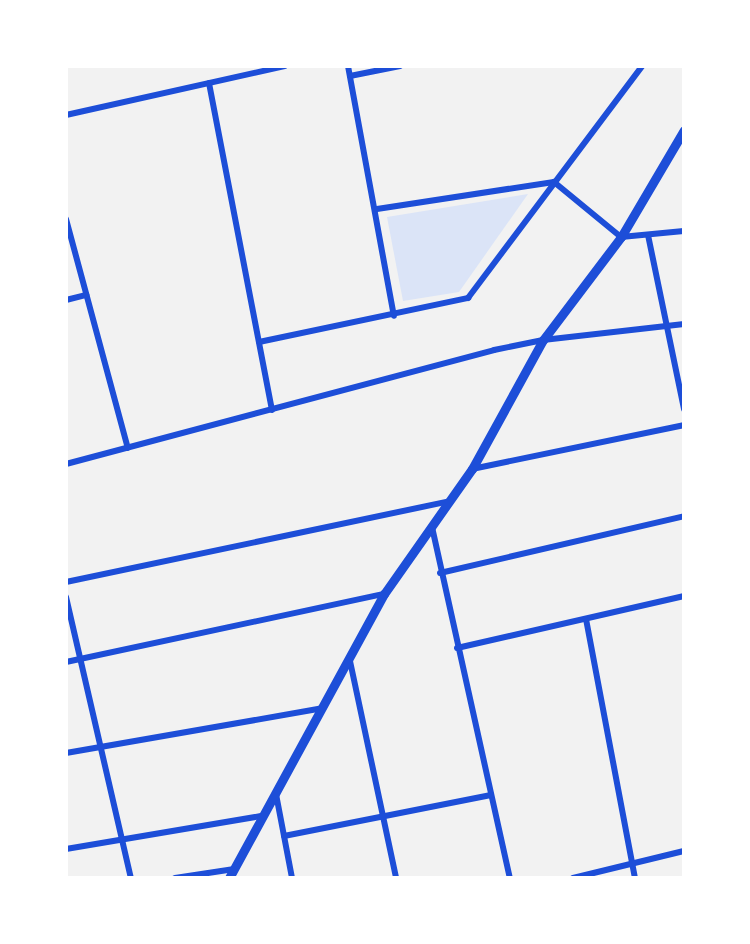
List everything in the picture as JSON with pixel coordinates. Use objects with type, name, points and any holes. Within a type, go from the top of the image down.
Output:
[{"type":"street","points":[[66,115],[285,66]]},
{"type":"street","points":[[348,66],[377,209],[394,316]]},
{"type":"street","points":[[350,76],[400,66]]},
{"type":"street","points":[[259,342],[394,316],[468,298],[642,66]]},
{"type":"street","points":[[209,83],[272,410]]},
{"type":"street","points":[[175,878],[232,873],[276,794],[319,709],[350,661],[384,594],[431,522],[472,469],[543,340],[621,237],[680,144],[684,130]]},
{"type":"street","points":[[377,209],[555,182],[621,237],[684,231]]},
{"type":"street","points":[[66,219],[128,448]]},
{"type":"street","points":[[648,235],[684,409]]},
{"type":"street","points":[[66,300],[87,295]]},
{"type":"street","points":[[66,464],[543,340],[684,324]]},
{"type":"street","points":[[472,469],[684,425]]},
{"type":"street","points":[[66,582],[449,501]]},
{"type":"street","points":[[440,573],[684,516]]},
{"type":"street","points":[[431,522],[440,573],[510,878]]},
{"type":"street","points":[[66,662],[384,594]]},
{"type":"street","points":[[458,648],[684,596]]},
{"type":"street","points":[[66,597],[98,747],[131,878]]},
{"type":"street","points":[[586,619],[635,878]]},
{"type":"street","points":[[350,661],[396,878]]},
{"type":"street","points":[[66,753],[319,709]]},
{"type":"street","points":[[276,794],[292,878]]},
{"type":"street","points":[[284,836],[491,795]]},
{"type":"street","points":[[66,849],[262,816]]},
{"type":"street","points":[[573,878],[684,851]]},
{"type":"shaded area","points":[[528,194],[459,292],[403,301],[387,217]]}]
